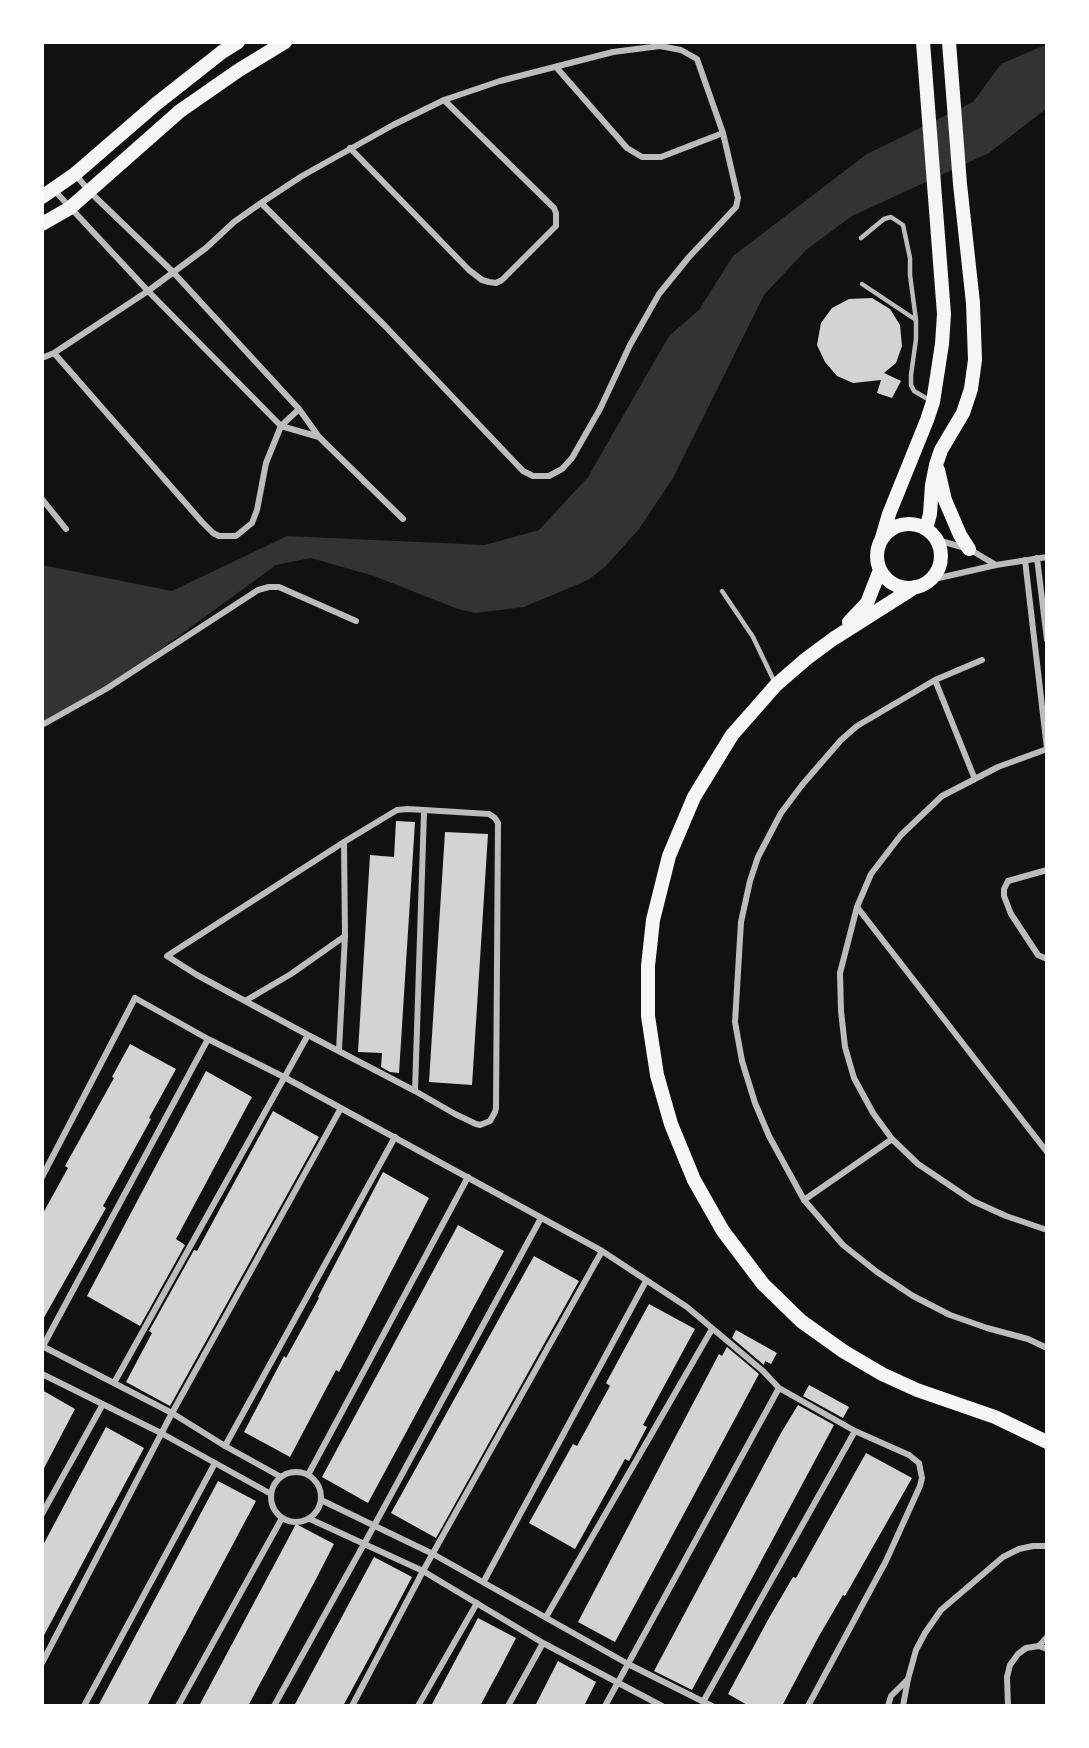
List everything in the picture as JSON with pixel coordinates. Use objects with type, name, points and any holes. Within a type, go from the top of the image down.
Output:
[{"type":"main road","points":[[48,193],[75,174],[156,104],[238,42]]},
{"type":"main road","points":[[42,224],[70,208],[90,192],[180,111],[239,70],[285,42]]},
{"type":"main road","points":[[915,587],[907,588],[891,582],[880,570],[877,554],[889,514],[933,402],[940,362],[944,314],[923,42]]},
{"type":"main road","points":[[926,529],[936,465],[941,450],[963,413],[971,389],[975,360],[973,303],[960,184],[949,42]]},
{"type":"main road","points":[[936,465],[945,500],[960,535],[969,549]]},
{"type":"main road","points":[[882,538],[894,527],[902,524],[919,525],[926,529],[937,540],[941,557],[936,573],[930,580],[915,587],[833,639],[776,685],[732,735],[706,773],[669,856],[653,920],[648,966],[648,1016],[657,1075],[671,1124],[694,1180],[723,1231],[763,1284],[801,1321],[843,1351],[882,1374],[916,1390],[995,1417],[1047,1442]]},
{"type":"main road","points":[[833,639],[867,603],[880,570]]},
{"type":"street","points":[[42,358],[54,353],[148,291],[261,203],[351,148],[444,100],[500,81],[614,52],[660,46],[681,50],[697,59],[723,133],[738,191],[736,207],[689,257],[659,294],[630,345],[600,410],[572,458],[562,469],[549,476],[533,476],[523,471],[385,326],[261,203]]},
{"type":"street","points":[[556,68],[627,148],[642,157],[661,158],[723,133]]},
{"type":"street","points":[[351,148],[469,270],[482,280],[495,283],[502,280],[556,226],[556,213],[554,208],[444,100]]},
{"type":"street","points":[[75,174],[90,192],[173,272],[299,409],[319,437],[403,519]]},
{"type":"street","points":[[48,193],[70,208],[281,426],[319,437]]},
{"type":"street","points":[[54,353],[202,522],[219,536],[236,536],[252,523],[257,510],[266,463],[281,426],[299,409]]},
{"type":"street","points":[[42,499],[66,529]]},
{"type":"street","points":[[937,540],[969,549],[996,565]]},
{"type":"street","points":[[930,580],[996,565],[1047,557]]},
{"type":"street","points":[[1037,558],[1047,640]]},
{"type":"street","points":[[1025,560],[1047,749],[974,777],[942,795],[901,835],[871,874],[857,907],[840,973],[844,1047],[854,1078],[873,1113],[892,1139],[918,1164],[973,1201],[1006,1216],[1047,1230]]},
{"type":"street","points":[[42,725],[106,689],[258,590],[269,586],[279,587],[356,621]]},
{"type":"street","points":[[982,660],[935,680],[857,726],[841,740],[781,813],[758,857],[750,881],[741,922],[735,1022],[740,1051],[755,1103],[779,1157],[804,1200],[843,1245],[877,1272],[913,1296],[950,1315],[1028,1339],[1047,1348]]},
{"type":"street","points":[[1039,677],[1047,676]]},
{"type":"street","points":[[935,680],[974,777]]},
{"type":"street","points":[[408,809],[424,812],[489,814],[498,823],[495,1112],[490,1121],[476,1124],[197,975],[167,956],[397,810],[408,809]]},
{"type":"street","points":[[415,1091],[424,812]]},
{"type":"street","points":[[339,1050],[345,936],[344,842]]},
{"type":"street","points":[[1047,870],[1008,881],[1004,889],[1004,896],[1011,914],[1038,955],[1047,959]]},
{"type":"street","points":[[857,907],[1047,1152]]},
{"type":"street","points":[[245,1000],[291,975],[345,936]]},
{"type":"street","points":[[42,1177],[135,998],[602,1251],[687,1307],[778,1388],[855,1431],[909,1455],[919,1463],[922,1478],[909,1512],[886,1561],[808,1706]]},
{"type":"street","points":[[114,1383],[308,1035]]},
{"type":"street","points":[[208,1039],[42,1346],[172,1413],[281,1477]]},
{"type":"street","points":[[42,1663],[161,1433],[341,1108]]},
{"type":"street","points":[[225,1446],[395,1137]]},
{"type":"street","points":[[804,1200],[892,1139]]},
{"type":"street","points":[[308,1475],[468,1177]]},
{"type":"street","points":[[274,1706],[541,1218]]},
{"type":"street","points":[[352,1706],[423,1571],[602,1251]]},
{"type":"street","points":[[484,1581],[646,1281]]},
{"type":"street","points":[[546,1617],[712,1329]]},
{"type":"street","points":[[42,1374],[161,1433],[271,1494]]},
{"type":"street","points":[[605,1706],[778,1388]]},
{"type":"street","points":[[42,1514],[103,1404]]},
{"type":"street","points":[[704,1701],[855,1431]]},
{"type":"street","points":[[84,1706],[215,1463]]},
{"type":"street","points":[[294,1472],[308,1475],[318,1485],[321,1500],[319,1508],[310,1519],[295,1523],[282,1518],[273,1508],[271,1494],[281,1477],[294,1472]]},
{"type":"street","points":[[321,1500],[433,1554],[628,1664],[712,1706]]},
{"type":"street","points":[[178,1706],[282,1518]]},
{"type":"street","points":[[310,1519],[423,1571],[543,1643],[662,1706]]},
{"type":"street","points":[[903,1706],[916,1650],[941,1610],[1003,1557],[1019,1549],[1047,1546]]},
{"type":"street","points":[[418,1706],[477,1603]]},
{"type":"street","points":[[1039,1646],[1047,1637]]},
{"type":"street","points":[[508,1706],[543,1643]]},
{"type":"street","points":[[1008,1706],[1007,1677],[1010,1665],[1026,1648],[1039,1646],[1047,1649]]},
{"type":"street","points":[[888,1706],[891,1696],[908,1679]]},
{"type":"lane","points":[[861,238],[884,219],[891,218],[903,225],[910,258],[916,320],[911,385],[914,391],[933,402]]},
{"type":"lane","points":[[862,284],[916,320]]},
{"type":"lane","points":[[722,591],[753,637],[776,685]]},
{"type":"shaded area","points":[[1047,44],[1047,108],[989,153],[852,216],[806,250],[764,295],[673,478],[639,529],[605,567],[588,580],[524,607],[475,613],[455,608],[374,576],[311,558],[276,565],[106,689],[42,725],[42,565],[172,591],[287,536],[485,545],[539,530],[588,477],[669,336],[699,310],[733,256],[867,154],[973,102],[1001,64]]},
{"type":"building","points":[[872,298],[890,309],[900,325],[902,346],[896,363],[884,373],[901,381],[892,398],[877,393],[881,380],[853,383],[837,376],[825,362],[817,345],[821,323],[832,308],[849,299]]},
{"type":"building","points":[[396,821],[415,822],[399,1073],[390,1072],[381,1067],[382,1053],[358,1052],[370,855],[394,857]]},
{"type":"building","points":[[445,832],[488,834],[472,1085],[429,1082]]},
{"type":"building","points":[[130,1044],[176,1069],[103,1206],[106,1208],[42,1321],[42,1215],[68,1168],[65,1166],[114,1078],[112,1077]]},
{"type":"building","points":[[206,1071],[252,1097],[176,1239],[185,1245],[140,1326],[87,1296]]},
{"type":"building","points":[[273,1111],[319,1137],[170,1406],[126,1382],[152,1333],[149,1331],[194,1250],[197,1251]]},
{"type":"building","points":[[383,1172],[429,1198],[339,1372],[336,1370],[290,1457],[244,1432],[284,1356],[286,1358],[319,1298]]},
{"type":"building","points":[[458,1225],[504,1251],[368,1503],[322,1477]]},
{"type":"building","points":[[534,1256],[579,1281],[436,1538],[391,1513]]},
{"type":"building","points":[[649,1304],[695,1329],[643,1425],[647,1427],[629,1461],[625,1459],[575,1549],[529,1523],[573,1444],[577,1446],[610,1386],[606,1383]]},
{"type":"building","points":[[736,1330],[777,1353],[771,1364],[765,1361],[764,1365],[732,1338]]},
{"type":"building","points":[[727,1347],[759,1374],[615,1642],[578,1622],[719,1354],[722,1356]]},
{"type":"building","points":[[809,1385],[849,1407],[843,1418],[803,1396]]},
{"type":"building","points":[[42,1390],[75,1409],[42,1472]]},
{"type":"building","points":[[798,1405],[834,1425],[692,1690],[654,1671]]},
{"type":"building","points":[[106,1427],[144,1448],[42,1639],[42,1547]]},
{"type":"building","points":[[866,1453],[912,1478],[845,1596],[843,1595],[819,1636],[782,1706],[749,1706],[728,1694],[769,1618],[793,1577],[796,1578]]},
{"type":"building","points":[[218,1481],[256,1501],[147,1706],[98,1706]]},
{"type":"building","points":[[296,1524],[334,1544],[315,1581],[248,1706],[199,1706]]},
{"type":"building","points":[[374,1557],[412,1577],[368,1660],[343,1706],[294,1706]]},
{"type":"building","points":[[478,1618],[516,1638],[501,1667],[480,1706],[431,1706]]},
{"type":"building","points":[[558,1661],[596,1682],[584,1706],[535,1706]]}]
